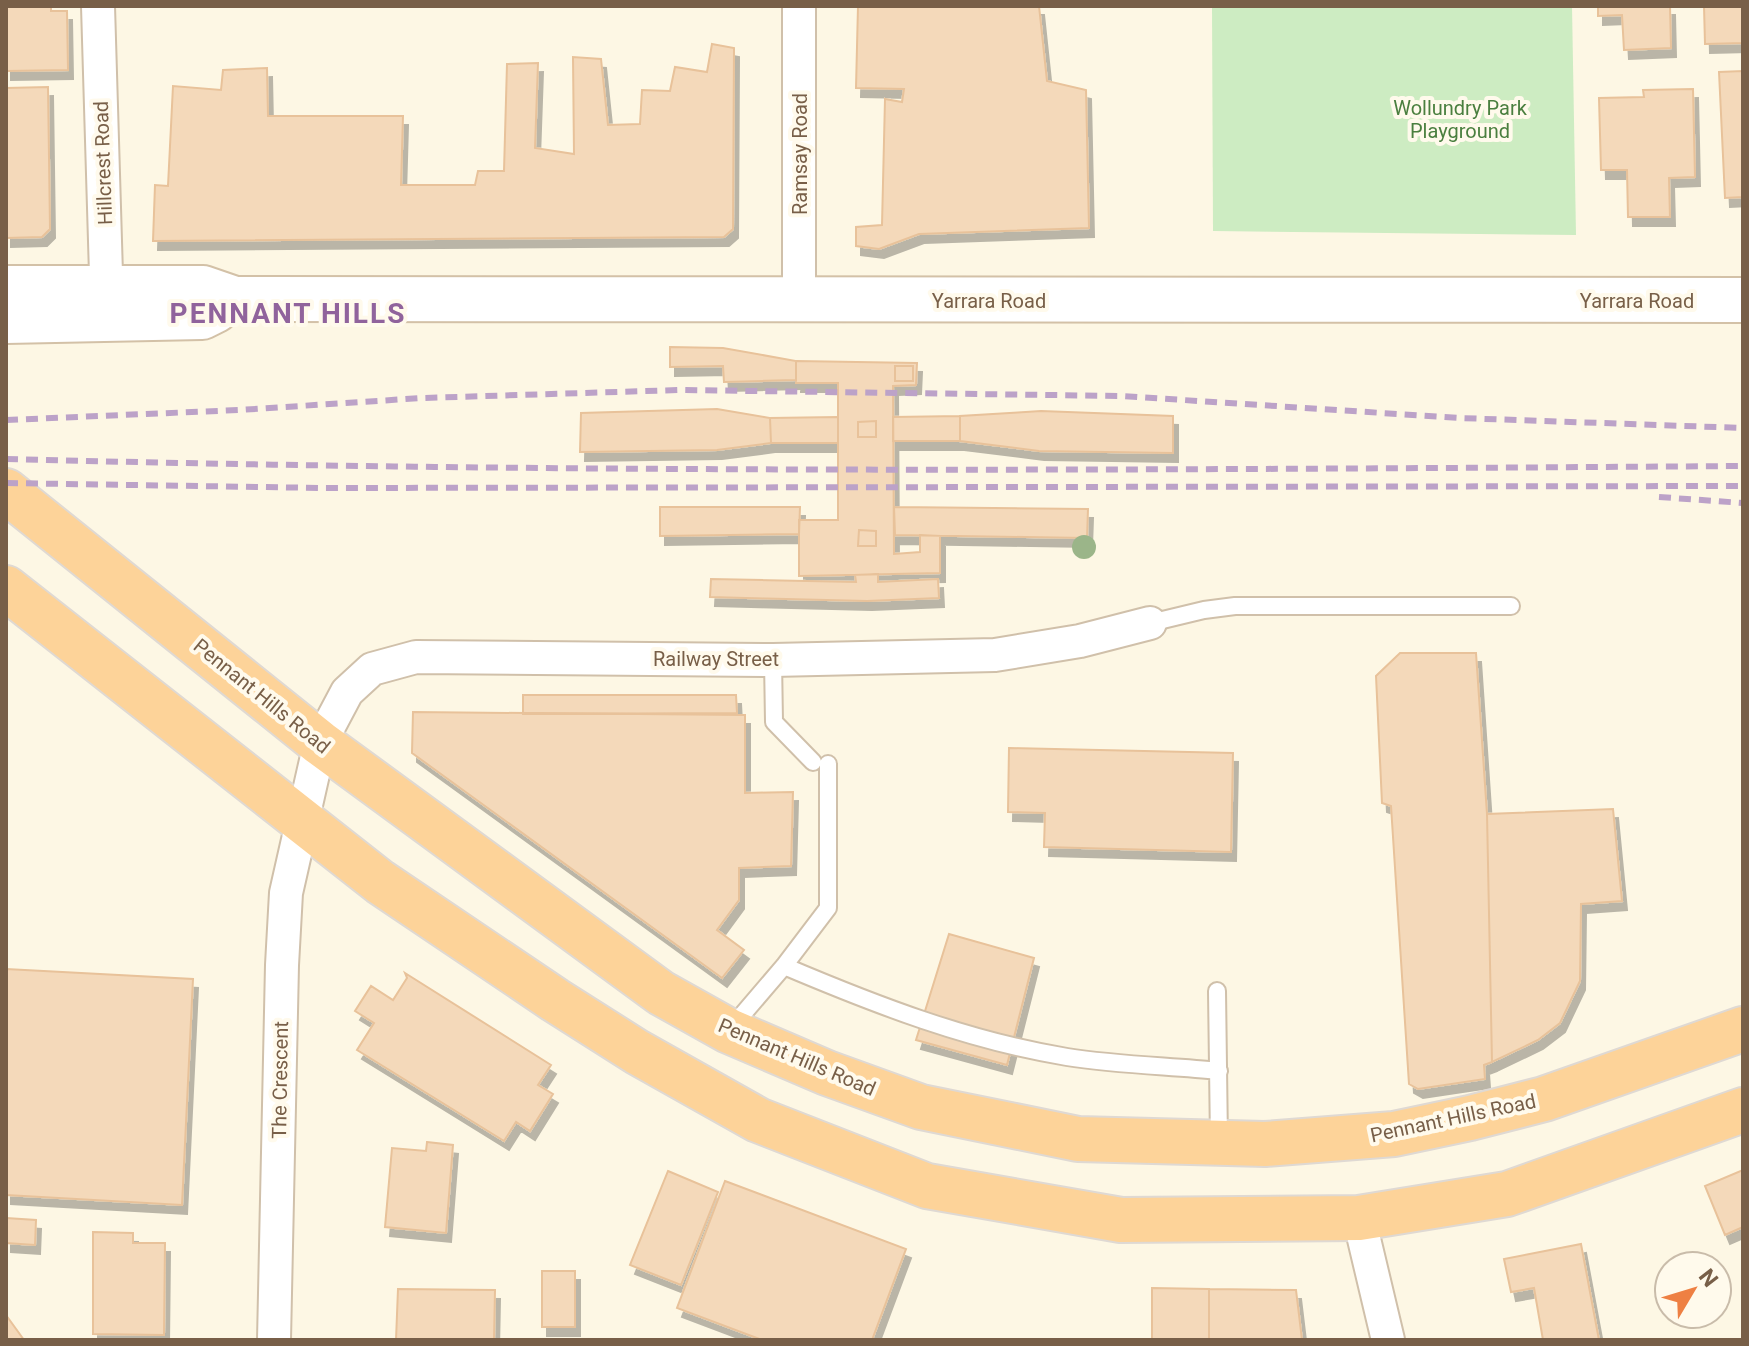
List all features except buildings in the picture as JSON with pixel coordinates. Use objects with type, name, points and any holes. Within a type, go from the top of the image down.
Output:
[{"type":"highway","name":"Pennant Hills Road","points":[[6,491],[320,743],[661,993],[729,1031],[827,1073],[921,1107],[1078,1139],[1265,1144],[1394,1134],[1544,1099],[1743,1029]]},
{"type":"highway","points":[[12,593],[380,882],[555,1000],[637,1052],[758,1120],[927,1186],[1121,1220],[1359,1218],[1507,1194],[1743,1110]]},
{"type":"main road","name":"Yarrara Road","points":[[8,314],[107,304],[202,317],[235,299],[1743,300]]},
{"type":"street","name":"Hillcrest Road","points":[[98,6],[107,304]]},
{"type":"street","name":"Ramsay Road","points":[[799,6],[799,301]]},
{"type":"street","name":"Railway Street","points":[[302,823],[320,743],[347,692],[362,676],[382,665],[416,657],[773,660],[995,655],[1080,641],[1150,623]]},
{"type":"street","name":"The Crescent","points":[[274,1340],[282,965],[286,893],[302,823]]},
{"type":"street","points":[[1359,1218],[1388,1340]]},
{"type":"lane","points":[[1150,623],[1235,606],[1511,606]]},
{"type":"lane","points":[[729,1031],[828,908],[821,763],[774,722],[773,660]]},
{"type":"lane","points":[[784,966],[914,1019],[1018,1047],[1069,1057],[1219,1071]]},
{"type":"lane","points":[[1217,991],[1219,1143]]},
{"type":"green space","name":"Wollundry Park Playground","points":[[1212,6],[1572,6],[1576,235],[1213,231]]},
{"type":"railway","points":[[6,420],[422,398],[680,390],[1122,396],[1459,418],[1743,428]]},
{"type":"railway","points":[[6,459],[657,469],[1743,466]]},
{"type":"railway","points":[[6,483],[323,488],[1743,486]]},
{"type":"railway","points":[[1659,497],[1743,503]]},
{"type":"district","name":"PENNANT HILLS","points":[[288,313]]}]
